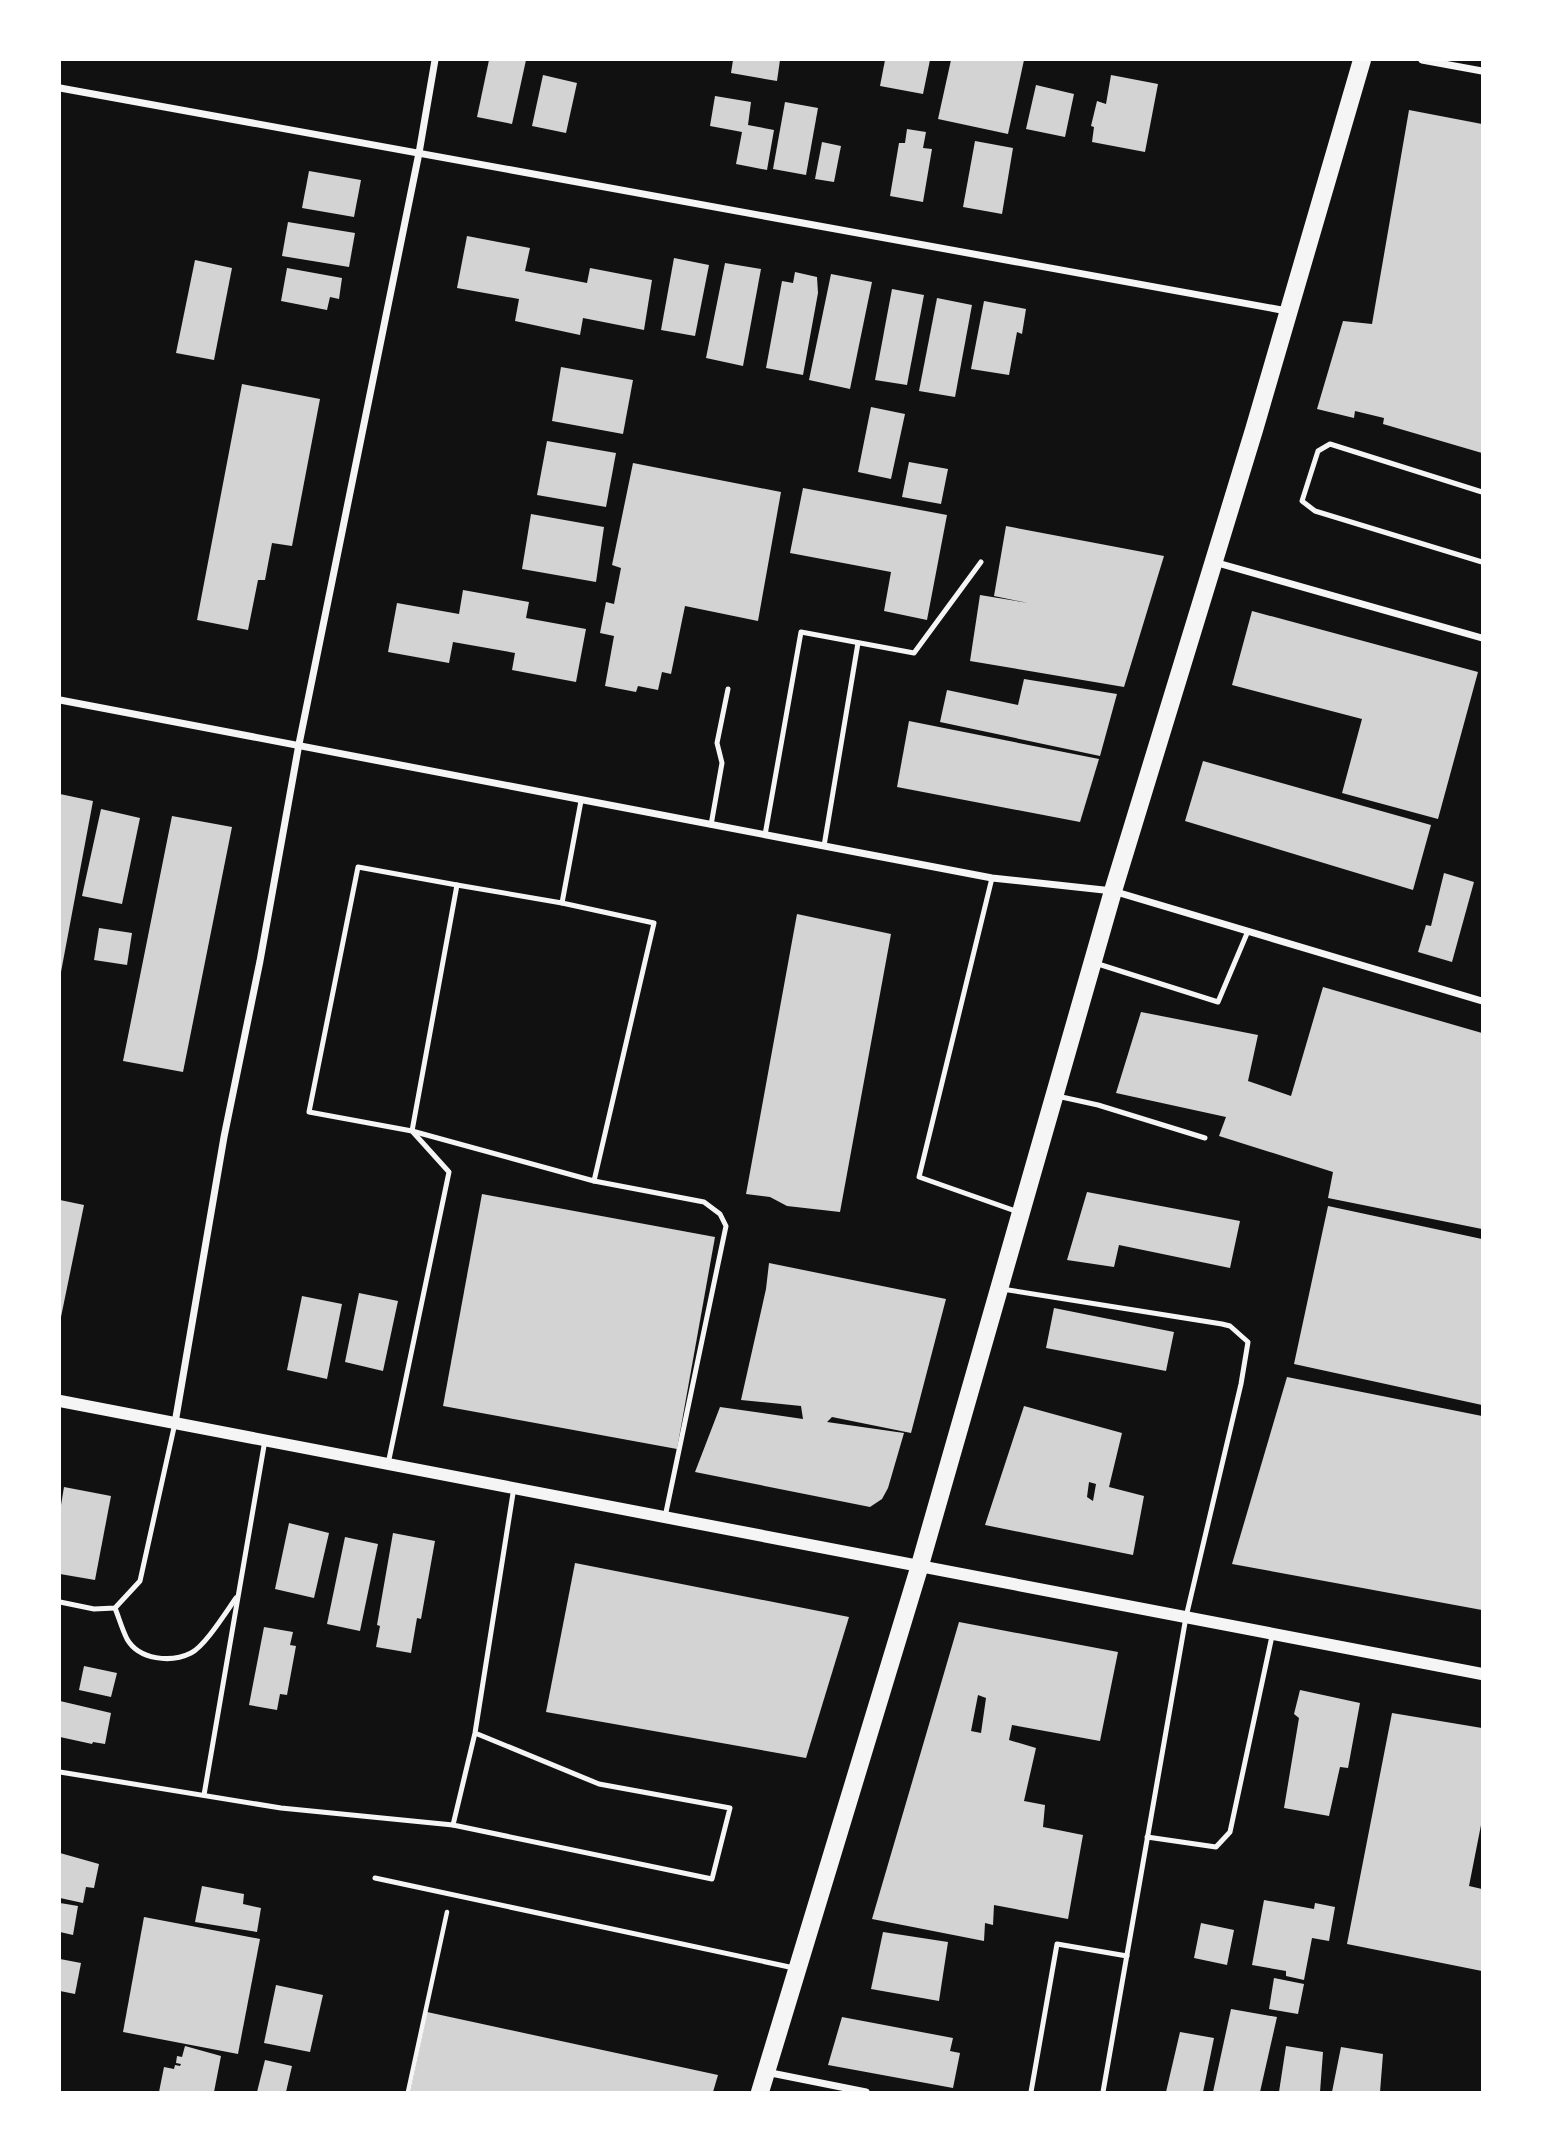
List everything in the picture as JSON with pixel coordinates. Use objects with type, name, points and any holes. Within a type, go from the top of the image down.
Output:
[{"type":"main road","points":[[760,2092],[920,1565],[1092,962],[1362,60]]},
{"type":"street","points":[[175,1423],[224,1137],[260,961],[299,744],[419,153],[435,60]]},
{"type":"street","points":[[1422,60],[1482,71]]},
{"type":"street","points":[[60,88],[1287,311]]},
{"type":"street","points":[[1213,561],[1482,638]]},
{"type":"street","points":[[60,700],[992,878],[1113,891],[1482,1001]]},
{"type":"street","points":[[60,1401],[1482,1674]]},
{"type":"street","points":[[765,2072],[866,2092]]},
{"type":"lane","points":[[1482,492],[1330,444],[1318,450],[1302,501],[1315,512],[1482,562]]},
{"type":"lane","points":[[765,835],[801,632],[914,653],[981,562]]},
{"type":"lane","points":[[824,846],[858,643]]},
{"type":"lane","points":[[711,825],[722,763],[718,743],[728,689]]},
{"type":"lane","points":[[562,903],[581,801]]},
{"type":"lane","points":[[594,1181],[654,923],[562,903],[359,867],[309,1112],[412,1131],[594,1181],[704,1202],[720,1214],[726,1226],[665,1517]]},
{"type":"lane","points":[[992,878],[919,1177],[1020,1213]]},
{"type":"lane","points":[[412,1131],[457,884]]},
{"type":"lane","points":[[1092,962],[1218,1002],[1248,931]]},
{"type":"lane","points":[[1054,1096],[1098,1105],[1205,1138]]},
{"type":"lane","points":[[388,1464],[449,1171],[412,1131]]},
{"type":"lane","points":[[997,1289],[1222,1324],[1230,1326],[1248,1342],[1241,1384],[1186,1617],[1103,2092]]},
{"type":"lane","points":[[60,1602],[94,1609],[116,1608],[140,1581],[175,1423]]},
{"type":"lane","points":[[204,1795],[265,1440]]},
{"type":"lane","points":[[453,1825],[475,1733],[514,1487]]},
{"type":"lane","points":[[116,1608],[128,1641],[146,1656],[169,1659],[192,1653],[237,1596]]},
{"type":"lane","points":[[1147,1837],[1216,1847],[1230,1832],[1272,1633]]},
{"type":"lane","points":[[60,1772],[281,1808],[453,1825],[712,1879],[730,1808],[599,1784],[475,1733]]},
{"type":"lane","points":[[375,1878],[797,1968]]},
{"type":"lane","points":[[1031,2092],[1057,1944],[1127,1956]]},
{"type":"path","points":[[408,2092],[447,1911],[460,1914]]},
{"type":"building","points":[[489,60],[526,60],[512,124],[477,117]]},
{"type":"building","points":[[733,60],[780,60],[777,81],[731,73]]},
{"type":"building","points":[[885,60],[930,60],[923,94],[880,86]]},
{"type":"building","points":[[951,60],[1024,60],[1008,134],[938,119]]},
{"type":"building","points":[[543,75],[577,83],[566,133],[532,126]]},
{"type":"building","points":[[1111,75],[1158,84],[1145,152],[1092,142],[1094,127],[1091,126],[1097,101],[1106,104]]},
{"type":"building","points":[[1036,85],[1074,94],[1065,137],[1026,129]]},
{"type":"building","points":[[715,96],[751,102],[748,125],[774,130],[767,170],[736,164],[742,132],[710,126]]},
{"type":"building","points":[[785,102],[818,108],[806,175],[773,169]]},
{"type":"building","points":[[1409,110],[1482,124],[1482,453],[1383,424],[1384,418],[1355,411],[1354,418],[1317,409],[1343,321],[1372,324]]},
{"type":"building","points":[[907,129],[926,132],[923,148],[932,149],[923,202],[890,196],[899,143],[905,143]]},
{"type":"building","points":[[975,141],[1013,148],[1002,214],[963,207]]},
{"type":"building","points":[[822,142],[841,146],[834,182],[815,179]]},
{"type":"building","points":[[309,171],[361,180],[354,217],[302,208]]},
{"type":"building","points":[[288,222],[355,233],[349,267],[282,256]]},
{"type":"building","points":[[467,236],[530,248],[525,271],[587,283],[590,268],[652,280],[644,330],[583,318],[580,335],[515,321],[519,299],[457,288]]},
{"type":"building","points":[[674,258],[709,265],[695,336],[661,330]]},
{"type":"building","points":[[195,260],[232,268],[214,360],[176,353]]},
{"type":"building","points":[[725,263],[761,269],[743,366],[706,358]]},
{"type":"building","points":[[287,268],[342,278],[339,299],[330,297],[327,310],[281,301]]},
{"type":"building","points":[[795,272],[817,277],[818,293],[803,375],[766,368],[782,281],[793,283]]},
{"type":"building","points":[[831,274],[872,282],[850,389],[809,380]]},
{"type":"building","points":[[892,289],[924,295],[907,385],[875,380]]},
{"type":"building","points":[[937,298],[972,305],[955,397],[919,391]]},
{"type":"building","points":[[984,301],[1026,309],[1022,334],[1017,332],[1009,375],[971,369]]},
{"type":"building","points":[[561,367],[633,380],[623,434],[552,421]]},
{"type":"building","points":[[242,384],[320,399],[292,546],[272,543],[265,580],[258,580],[248,630],[197,620]]},
{"type":"building","points":[[871,407],[905,414],[891,479],[858,472]]},
{"type":"building","points":[[547,441],[616,453],[606,507],[537,495]]},
{"type":"building","points":[[909,462],[948,469],[941,504],[902,497]]},
{"type":"building","points":[[633,463],[781,492],[758,621],[685,606],[671,674],[662,672],[658,690],[638,686],[636,692],[605,686],[614,636],[600,633],[606,602],[614,604],[621,568],[612,565]]},
{"type":"building","points":[[803,488],[947,515],[927,620],[884,611],[891,572],[790,553]]},
{"type":"building","points":[[531,514],[604,527],[596,582],[522,569]]},
{"type":"building","points":[[1006,526],[1164,556],[1124,687],[970,661],[980,595],[1028,603],[994,596]]},
{"type":"building","points":[[463,590],[529,602],[526,618],[586,629],[576,682],[512,670],[515,653],[453,642],[449,663],[388,652],[397,603],[459,614]]},
{"type":"building","points":[[1252,611],[1478,672],[1438,819],[1342,793],[1362,719],[1232,685]]},
{"type":"building","points":[[1024,679],[1117,694],[1100,756],[940,722],[947,690],[1018,705]]},
{"type":"building","points":[[909,721],[1099,759],[1080,822],[897,787]]},
{"type":"building","points":[[1203,761],[1431,825],[1413,890],[1185,821]]},
{"type":"building","points":[[60,794],[93,801],[61,972],[60,972]]},
{"type":"building","points":[[101,809],[140,818],[122,904],[82,896]]},
{"type":"building","points":[[172,816],[232,827],[183,1072],[123,1061]]},
{"type":"building","points":[[1444,873],[1474,882],[1452,962],[1418,952],[1426,925],[1431,926]]},
{"type":"building","points":[[797,914],[891,934],[840,1212],[787,1206],[770,1197],[746,1194]]},
{"type":"building","points":[[99,928],[132,933],[127,965],[94,960]]},
{"type":"building","points":[[1323,987],[1482,1033],[1482,1229],[1328,1198],[1333,1172],[1219,1136],[1226,1117],[1116,1093],[1141,1012],[1258,1035],[1248,1081],[1291,1096]]},
{"type":"building","points":[[1087,1192],[1240,1221],[1230,1268],[1119,1245],[1114,1267],[1067,1260]]},
{"type":"building","points":[[482,1194],[715,1237],[677,1449],[443,1406]]},
{"type":"building","points":[[60,1200],[84,1205],[61,1317],[60,1317]]},
{"type":"building","points":[[1328,1206],[1482,1239],[1482,1405],[1294,1364]]},
{"type":"building","points":[[769,1263],[946,1299],[911,1433],[832,1417],[827,1422],[904,1433],[888,1488],[882,1499],[870,1507],[695,1472],[720,1407],[803,1419],[801,1406],[741,1400],[766,1289]]},
{"type":"building","points":[[359,1293],[398,1301],[383,1371],[345,1362]]},
{"type":"building","points":[[302,1296],[342,1304],[327,1379],[287,1370]]},
{"type":"building","points":[[1054,1308],[1174,1332],[1166,1371],[1046,1348]]},
{"type":"building","points":[[1287,1377],[1482,1416],[1482,1610],[1232,1564]]},
{"type":"building","points":[[1024,1406],[1122,1433],[1109,1487],[1144,1496],[1133,1555],[985,1525]],"holes":[[[1089,1482],[1096,1484],[1093,1501],[1087,1497]]]},
{"type":"building","points":[[64,1487],[111,1496],[95,1580],[60,1574],[60,1511]]},
{"type":"building","points":[[289,1523],[329,1533],[314,1598],[275,1589]]},
{"type":"building","points":[[393,1533],[435,1541],[421,1619],[417,1618],[411,1653],[376,1647],[380,1626],[377,1625]]},
{"type":"building","points":[[345,1537],[378,1544],[360,1631],[327,1624]]},
{"type":"building","points":[[575,1563],[849,1617],[806,1758],[546,1712]]},
{"type":"building","points":[[959,1622],[1118,1652],[1100,1741],[1012,1725],[1009,1740],[1036,1748],[1024,1801],[1045,1805],[1043,1827],[1083,1835],[1068,1919],[994,1905],[993,1925],[985,1923],[984,1941],[872,1919]],"holes":[[[978,1695],[986,1698],[981,1733],[971,1731]]]},
{"type":"building","points":[[264,1627],[293,1632],[290,1645],[296,1646],[287,1695],[280,1694],[277,1710],[249,1705]]},
{"type":"building","points":[[84,1666],[117,1673],[111,1697],[79,1690]]},
{"type":"building","points":[[1300,1690],[1360,1703],[1348,1768],[1340,1767],[1329,1816],[1284,1808],[1299,1718],[1294,1714]]},
{"type":"building","points":[[60,1701],[111,1713],[105,1744],[60,1737]]},
{"type":"building","points":[[1392,1713],[1482,1728],[1482,1820],[1469,1886],[1482,1889],[1482,1971],[1347,1944]]},
{"type":"building","points":[[60,1853],[99,1864],[94,1888],[86,1887],[83,1903],[60,1898]]},
{"type":"building","points":[[202,1886],[244,1894],[243,1904],[261,1908],[257,1932],[195,1922]]},
{"type":"building","points":[[1264,1900],[1314,1909],[1315,1903],[1335,1907],[1329,1941],[1312,1938],[1304,1980],[1286,1976],[1286,1971],[1252,1965]]},
{"type":"building","points":[[60,1903],[78,1906],[73,1935],[60,1932]]},
{"type":"building","points":[[144,1917],[260,1939],[238,2054],[123,2032]]},
{"type":"building","points":[[1201,1923],[1234,1930],[1227,1965],[1194,1958]]},
{"type":"building","points":[[883,1932],[948,1942],[939,2001],[871,1989]]},
{"type":"building","points":[[60,1959],[81,1963],[75,1994],[60,1991]]},
{"type":"building","points":[[1274,1978],[1304,1984],[1298,2014],[1269,2009]]},
{"type":"building","points":[[276,1985],[323,1995],[310,2052],[264,2043]]},
{"type":"building","points":[[1231,2009],[1277,2017],[1260,2092],[1213,2092]]},
{"type":"building","points":[[427,2012],[718,2075],[713,2092],[410,2092]]},
{"type":"building","points":[[842,2017],[953,2038],[950,2051],[960,2053],[953,2088],[828,2065]]},
{"type":"building","points":[[1180,2032],[1214,2038],[1203,2092],[1166,2092]]},
{"type":"building","points":[[185,2046],[221,2056],[214,2092],[159,2092],[164,2067],[174,2069],[175,2065],[180,2066],[181,2064],[176,2063],[177,2056],[182,2057]]},
{"type":"building","points":[[1286,2046],[1323,2052],[1320,2092],[1279,2092]]},
{"type":"building","points":[[1341,2047],[1383,2054],[1380,2092],[1332,2092]]},
{"type":"building","points":[[265,2060],[292,2066],[286,2092],[257,2092]]}]
